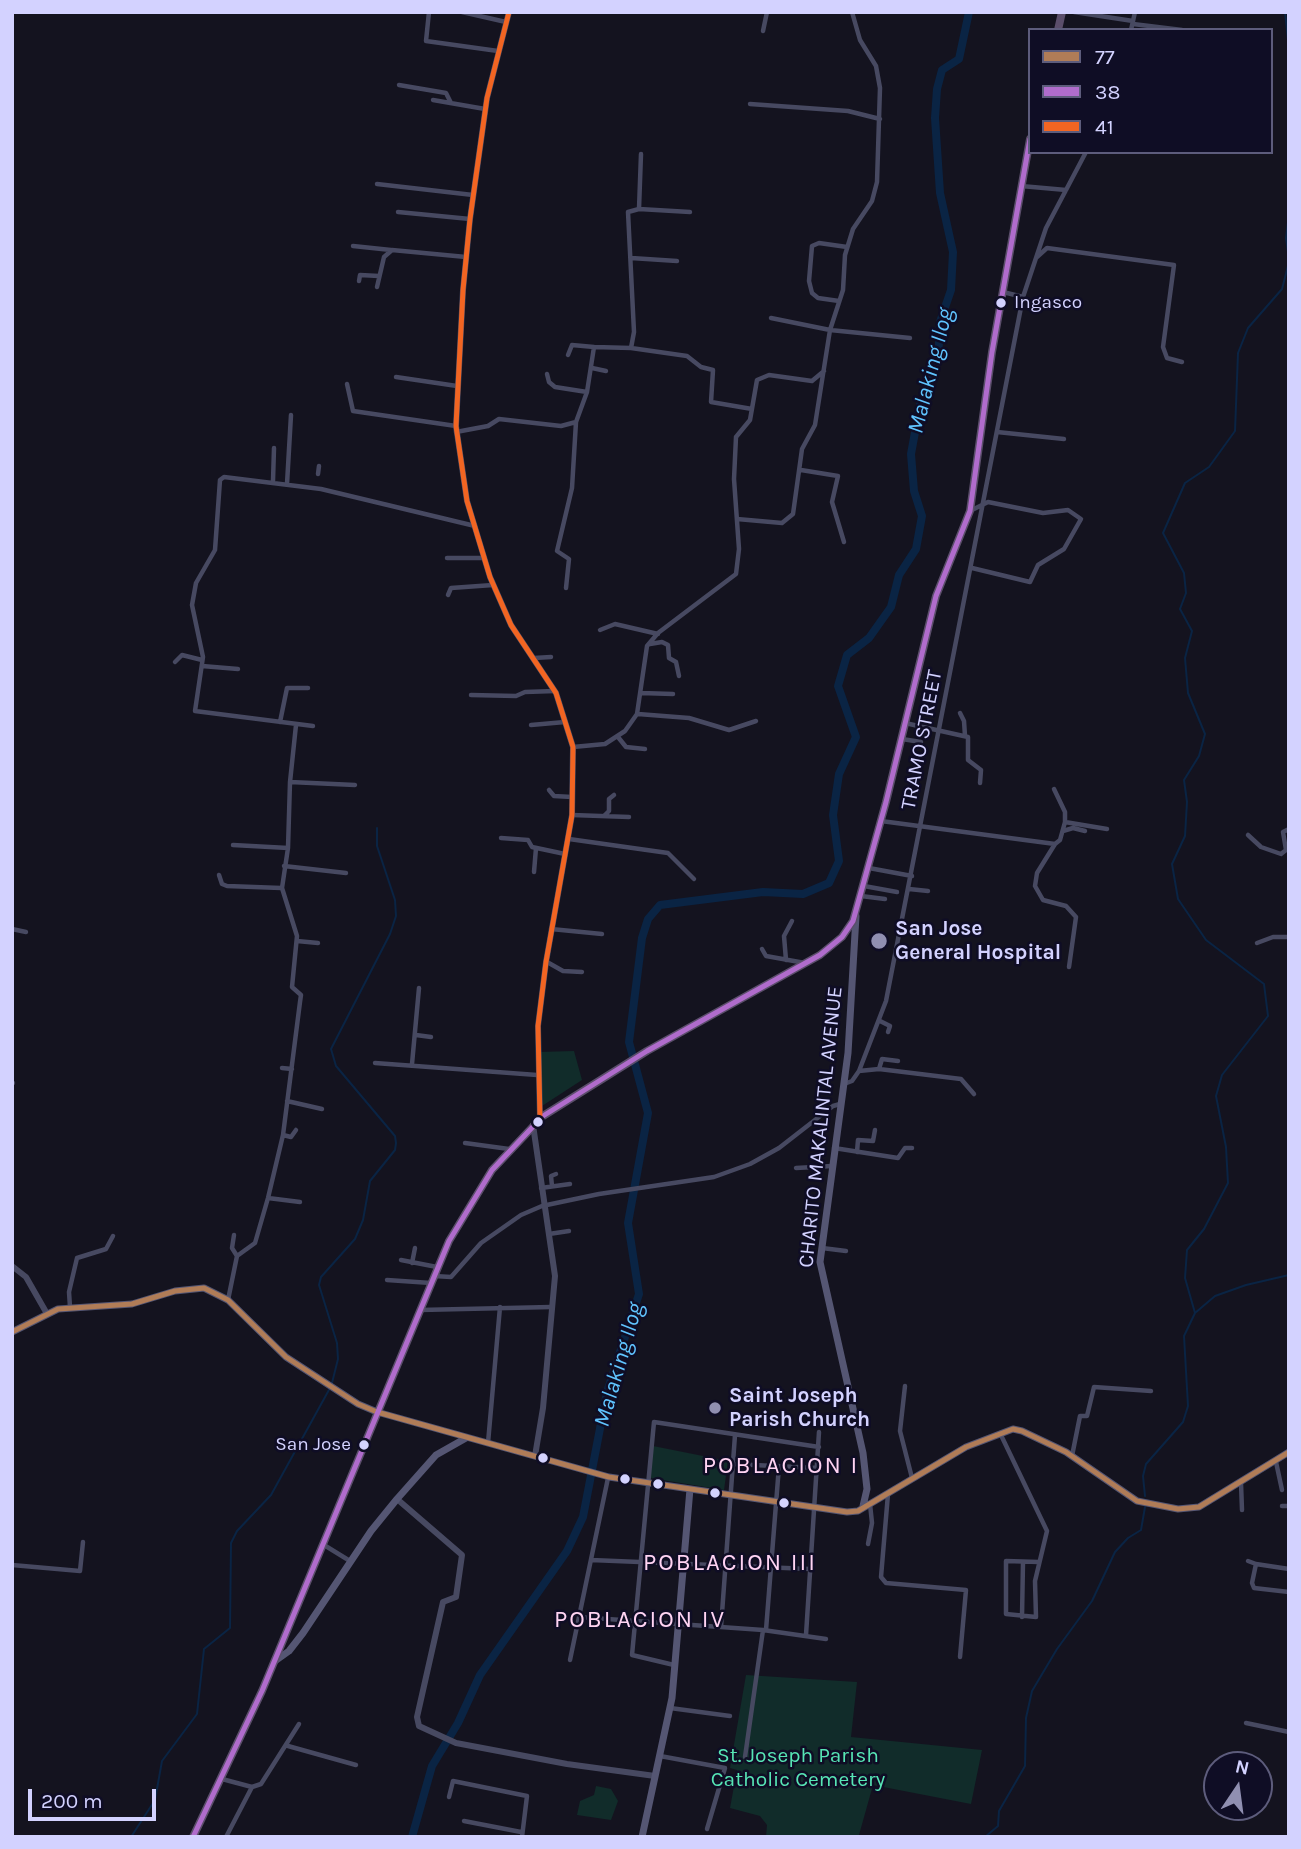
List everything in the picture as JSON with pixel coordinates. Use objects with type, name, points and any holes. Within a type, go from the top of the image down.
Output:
[{"type":"highway","points":[[194,1837],[275,1661],[434,1276],[471,1202],[509,1149],[536,1122],[617,1069],[805,963],[842,937],[856,914],[939,588],[970,511],[1002,292],[1028,149]]},
{"type":"main road","name":"CHARITO MAKALINTAL AVENUE","points":[[856,914],[852,1013],[821,1248],[823,1283],[841,1345],[863,1453],[867,1504]]},
{"type":"main road","points":[[12,1332],[46,1312],[71,1307],[132,1304],[175,1291],[204,1288],[228,1300],[278,1351],[335,1390],[377,1412],[609,1477],[853,1512],[966,1447],[1000,1433],[1022,1430],[1072,1457],[1137,1500],[1190,1509],[1241,1483],[1289,1452]]},
{"type":"main road","points":[[275,1661],[289,1651],[303,1633],[350,1561],[397,1499],[436,1455],[466,1438]]},
{"type":"main road","points":[[642,1837],[674,1680],[690,1489]]},
{"type":"street","points":[[429,12],[426,41],[498,51]]},
{"type":"street","points":[[462,12],[506,22]]},
{"type":"street","points":[[509,12],[485,109],[470,219],[456,429],[467,501],[493,585],[511,625],[555,691],[573,747],[573,797],[569,839],[551,929],[538,1026],[536,1122],[540,1188],[555,1276],[543,1408],[535,1456]]},
{"type":"street","points":[[763,31],[767,12]]},
{"type":"street","points":[[737,519],[782,523],[788,521],[793,514],[802,449],[815,425],[830,330],[843,290],[847,247],[853,229],[874,192],[880,119],[878,73],[860,40],[852,12]]},
{"type":"street","points":[[1074,12],[1132,25],[1162,28]]},
{"type":"street","points":[[1132,25],[1135,12]]},
{"type":"street","points":[[400,85],[446,93],[451,103]]},
{"type":"street","points":[[433,100],[485,109]]},
{"type":"street","points":[[750,104],[848,111],[880,119]]},
{"type":"street","points":[[639,209],[641,154]]},
{"type":"street","name":"TRAMO STREET","points":[[843,1084],[852,1081],[859,1071],[880,1021],[912,876],[1023,297],[1046,228],[1085,154]]},
{"type":"street","points":[[377,184],[474,195]]},
{"type":"street","points":[[1021,186],[1066,190]]},
{"type":"street","points":[[631,348],[634,332],[628,212],[639,209],[690,212]]},
{"type":"street","points":[[398,212],[470,219]]},
{"type":"street","points":[[839,301],[818,298],[812,293],[809,281],[812,246],[819,243],[847,247]]},
{"type":"street","points":[[353,246],[466,257]]},
{"type":"street","points":[[1034,260],[1047,248],[1174,265],[1163,348],[1167,358],[1182,362]]},
{"type":"street","points":[[377,287],[384,257],[392,250]]},
{"type":"street","points":[[631,258],[677,261]]},
{"type":"street","points":[[359,281],[360,275],[379,276]]},
{"type":"street","points":[[1002,292],[1023,297]]},
{"type":"street","points":[[771,318],[830,330],[910,338]]},
{"type":"street","points":[[568,355],[572,345],[631,348],[687,356],[701,367],[713,370],[711,402],[752,409]]},
{"type":"street","points":[[566,588],[569,559],[557,551],[572,488],[576,422],[587,392],[594,348]]},
{"type":"street","points":[[592,368],[606,371]]},
{"type":"street","points":[[573,747],[605,744],[618,737],[637,714],[644,656],[649,644],[658,634],[736,574],[736,437],[738,430],[748,424],[760,377],[769,375],[811,381],[824,370]]},
{"type":"street","points":[[547,373],[555,387],[587,392]]},
{"type":"street","points":[[396,377],[457,386]]},
{"type":"street","points":[[347,384],[353,411],[456,429],[488,426],[499,419],[561,426],[576,422]]},
{"type":"street","points":[[287,484],[291,415]]},
{"type":"street","points":[[997,432],[1064,439]]},
{"type":"street","points":[[273,481],[274,448]]},
{"type":"street","points":[[316,489],[319,466]]},
{"type":"street","points":[[801,470],[838,476],[832,502],[844,542]]},
{"type":"street","points":[[313,726],[195,712],[202,663],[191,605],[196,583],[215,550],[220,480],[224,477],[273,481],[476,526]]},
{"type":"street","points":[[970,511],[984,503],[1043,513],[1068,510],[1081,519],[1063,549],[1038,565],[1030,582],[972,568]]},
{"type":"street","points":[[447,558],[484,558]]},
{"type":"street","points":[[449,595],[452,588],[493,585]]},
{"type":"street","points":[[600,630],[606,625],[615,624],[658,634]]},
{"type":"street","points":[[649,644],[668,645],[669,656],[676,661],[679,676]]},
{"type":"street","points":[[175,662],[182,655],[202,663],[238,669]]},
{"type":"street","points":[[534,659],[551,657]]},
{"type":"street","points":[[280,722],[286,688],[309,688]]},
{"type":"street","points":[[471,695],[516,696],[525,692],[555,691]]},
{"type":"street","points":[[641,693],[673,694]]},
{"type":"street","points":[[960,713],[965,736]]},
{"type":"street","points":[[637,714],[689,718],[729,730],[756,721]]},
{"type":"street","points":[[531,725],[566,722]]},
{"type":"street","points":[[904,723],[965,736],[970,741],[968,762],[981,770],[980,783]]},
{"type":"street","points":[[228,1300],[237,1256],[254,1243],[268,1198],[282,1135],[301,996],[292,987],[298,941],[282,888],[288,849],[290,782],[296,725]]},
{"type":"street","points":[[618,737],[626,747],[645,749]]},
{"type":"street","points":[[901,738],[921,742]]},
{"type":"street","points":[[290,782],[355,785]]},
{"type":"street","points":[[1054,789],[1065,813],[1065,822],[1037,873],[1035,886],[1043,900],[1066,906],[1076,917],[1069,967]]},
{"type":"street","points":[[549,790],[554,796],[573,797]]},
{"type":"street","points":[[604,816],[609,811],[609,799],[614,795]]},
{"type":"street","points":[[572,815],[629,817]]},
{"type":"street","points":[[881,821],[1055,844]]},
{"type":"street","points":[[1065,822],[1107,829]]},
{"type":"street","points":[[1062,831],[1073,828],[1086,831]]},
{"type":"street","points":[[1248,835],[1261,847],[1281,854],[1286,850],[1283,832],[1289,829]]},
{"type":"street","points":[[501,838],[528,841],[536,848],[566,854]]},
{"type":"street","points":[[569,839],[668,853],[694,879]]},
{"type":"street","points":[[233,845],[288,849]]},
{"type":"street","points":[[534,872],[536,848]]},
{"type":"street","points":[[284,866],[346,873]]},
{"type":"street","points":[[868,868],[912,876]]},
{"type":"street","points":[[219,876],[222,884],[227,886],[282,888]]},
{"type":"street","points":[[864,886],[897,892]]},
{"type":"street","points":[[909,889],[928,891]]},
{"type":"street","points":[[861,896],[885,899]]},
{"type":"street","points":[[786,960],[784,936],[792,920]]},
{"type":"street","points":[[12,929],[26,932]]},
{"type":"street","points":[[551,929],[602,934]]},
{"type":"street","points":[[1257,943],[1273,937],[1289,937]]},
{"type":"street","points":[[298,941],[318,943]]},
{"type":"street","points":[[762,949],[766,956],[805,963]]},
{"type":"street","points":[[546,962],[563,971],[582,972]]},
{"type":"street","points":[[412,1064],[416,1035],[414,1011],[419,988]]},
{"type":"street","points":[[408,1010],[414,1011]]},
{"type":"street","points":[[880,1021],[890,1026],[888,1032]]},
{"type":"street","points":[[416,1035],[431,1037]]},
{"type":"street","points":[[879,1069],[882,1059],[898,1060]]},
{"type":"street","points":[[375,1063],[537,1075]]},
{"type":"street","points":[[282,1068],[292,1069]]},
{"type":"street","points":[[859,1071],[879,1069],[961,1079],[974,1094]]},
{"type":"street","points":[[287,1101],[323,1109]]},
{"type":"street","points":[[387,1280],[451,1277],[495,1231],[542,1206],[611,1192],[714,1177],[750,1164],[779,1148],[833,1106],[840,1104]]},
{"type":"street","points":[[282,1135],[292,1137],[296,1130]]},
{"type":"street","points":[[857,1152],[858,1140],[873,1141],[875,1130]]},
{"type":"street","points":[[464,1143],[509,1149]]},
{"type":"street","points":[[834,1148],[898,1158],[905,1147],[912,1148]]},
{"type":"street","points":[[796,1168],[832,1166]]},
{"type":"street","points":[[552,1186],[551,1175],[556,1174]]},
{"type":"street","points":[[540,1188],[569,1184]]},
{"type":"street","points":[[268,1198],[300,1202]]},
{"type":"street","points":[[548,1234],[569,1231]]},
{"type":"street","points":[[234,1235],[232,1248],[237,1256]]},
{"type":"street","points":[[71,1307],[69,1292],[77,1258],[106,1249],[113,1236]]},
{"type":"street","points":[[412,1262],[415,1248]]},
{"type":"street","points":[[821,1248],[845,1251]]},
{"type":"street","points":[[401,1260],[412,1262],[434,1276]]},
{"type":"street","points":[[12,1266],[26,1277],[46,1312]]},
{"type":"street","points":[[488,1444],[500,1307]]},
{"type":"street","points":[[419,1310],[551,1307]]},
{"type":"street","points":[[905,1386],[900,1431],[912,1478]]},
{"type":"street","points":[[1072,1457],[1080,1416],[1087,1416],[1094,1387],[1152,1391]]},
{"type":"street","points":[[675,1665],[632,1655],[654,1422],[819,1447]]},
{"type":"street","points":[[806,1635],[819,1432]]},
{"type":"street","points":[[1000,1433],[1047,1531],[1039,1562],[1034,1602],[1037,1615],[1035,1618],[1005,1613],[1006,1563],[1039,1562]]},
{"type":"street","points":[[721,1627],[735,1435]]},
{"type":"street","points":[[1276,1462],[1282,1490]]},
{"type":"street","points":[[732,1464],[818,1468]]},
{"type":"street","points":[[745,1757],[764,1630],[779,1466]]},
{"type":"street","points":[[570,1660],[609,1477]]},
{"type":"street","points":[[1241,1483],[1242,1510]]},
{"type":"street","points":[[888,1493],[881,1580],[966,1590],[960,1657]]},
{"type":"street","points":[[397,1499],[462,1554],[456,1597],[443,1602],[417,1717],[419,1726],[456,1744],[567,1764],[655,1776]]},
{"type":"street","points":[[867,1504],[872,1523],[868,1544]]},
{"type":"street","points":[[1282,1506],[1289,1506]]},
{"type":"street","points":[[12,1565],[80,1572],[83,1542]]},
{"type":"street","points":[[324,1545],[350,1561]]},
{"type":"street","points":[[591,1560],[810,1569]]},
{"type":"street","points":[[1023,1562],[1023,1616]]},
{"type":"street","points":[[1248,1562],[1289,1569]]},
{"type":"street","points":[[1256,1564],[1254,1588],[1289,1592]]},
{"type":"street","points":[[579,1617],[764,1630],[826,1639]]},
{"type":"street","points":[[670,1708],[730,1716]]},
{"type":"street","points":[[1247,1723],[1289,1732]]},
{"type":"street","points":[[222,1779],[252,1787],[264,1782],[299,1724]]},
{"type":"street","points":[[288,1746],[356,1765]]},
{"type":"street","points":[[660,1756],[725,1768],[708,1829]]},
{"type":"street","points":[[449,1797],[453,1781],[527,1796],[521,1834],[464,1821]]},
{"type":"street","points":[[226,1837],[252,1787]]},
{"type":"green space","points":[[574,1051],[582,1080],[542,1106],[539,1052]]},
{"type":"green space","points":[[653,1446],[728,1461],[724,1490],[650,1478]]},
{"type":"green space","name":"St. Joseph Parish Catholic Cemetery","points":[[746,1675],[857,1682],[851,1737],[982,1750],[971,1804],[873,1785],[859,1835],[866,1837],[766,1837],[767,1825],[760,1816],[730,1808],[737,1770],[730,1768]]},
{"type":"green space","points":[[596,1786],[611,1789],[618,1801],[611,1820],[577,1815],[580,1801],[594,1795]]},
{"type":"waterway","name":"Malaking Ilog","points":[[412,1837],[432,1766],[458,1723],[480,1675],[567,1551],[583,1517],[607,1392],[639,1294],[628,1223],[648,1113],[629,1042],[642,938],[648,919],[660,905],[763,892],[803,894],[829,883],[839,861],[833,815],[839,774],[856,737],[838,686],[847,655],[869,638],[891,607],[899,575],[916,549],[922,516],[914,491],[911,454],[920,405],[938,360],[940,322],[951,290],[953,252],[940,193],[935,118],[937,89],[942,70],[959,59],[969,12]]},
{"type":"waterway","points":[[1285,12],[1289,49]]},
{"type":"waterway","points":[[1289,214],[1286,238],[1289,259]]},
{"type":"waterway","points":[[1195,1313],[1185,1278],[1187,1250],[1204,1229],[1228,1183],[1226,1147],[1216,1096],[1222,1075],[1268,1016],[1264,984],[1206,940],[1178,899],[1172,864],[1185,836],[1187,802],[1184,780],[1199,756],[1205,734],[1188,693],[1185,658],[1192,631],[1180,609],[1186,593],[1184,573],[1163,533],[1185,483],[1209,467],[1235,431],[1238,353],[1248,328],[1282,289],[1289,262]]},
{"type":"waterway","points":[[332,1383],[338,1359],[337,1343],[319,1285],[321,1277],[355,1239],[363,1220],[370,1181],[395,1150],[396,1143],[395,1136],[336,1066],[331,1049],[390,934],[396,916],[395,900],[377,846],[377,828]]},
{"type":"waterway","points":[[1145,1496],[1143,1476],[1146,1464],[1183,1422],[1188,1406],[1184,1336],[1195,1313],[1215,1296],[1246,1285],[1289,1275]]},
{"type":"waterway","points":[[131,1837],[155,1800],[162,1761],[197,1714],[204,1649],[230,1628],[231,1543],[237,1531],[271,1495],[330,1388]]},
{"type":"waterway","points":[[985,1837],[998,1826],[999,1811],[1025,1766],[1026,1718],[1032,1691],[1057,1649],[1092,1601],[1115,1552],[1128,1538],[1141,1530],[1145,1507]]},
{"type":"transit line","name":"41","points":[[509,12],[487,98],[470,219],[463,290],[456,426],[467,501],[490,577],[511,625],[556,693],[573,747],[572,815],[546,962],[538,1026],[540,1119]]},
{"type":"transit line","name":"38","points":[[193,1837],[262,1691],[449,1241],[492,1170],[543,1116],[647,1051],[820,955],[842,937],[853,921],[886,802],[936,596],[970,511],[992,352],[1028,150]]},
{"type":"transit line","name":"77","points":[[12,1332],[58,1309],[132,1304],[175,1291],[204,1288],[228,1300],[286,1357],[358,1404],[377,1412],[609,1477],[847,1512],[858,1511],[966,1447],[1013,1429],[1066,1452],[1137,1501],[1178,1509],[1199,1507],[1289,1452]]},
{"type":"place","name":"Ingasco","points":[[1001,303]]},
{"type":"place","name":"San Jose General Hospital","points":[[879,941]]},
{"type":"place","name":"Saint Joseph Parish Church","points":[[715,1408]]},
{"type":"place","name":"San Jose","points":[[364,1445]]},
{"type":"district","name":"POBLACION I","points":[[781,1466]]},
{"type":"district","name":"POBLACION III","points":[[730,1563]]},
{"type":"district","name":"POBLACION IV","points":[[640,1620]]}]
